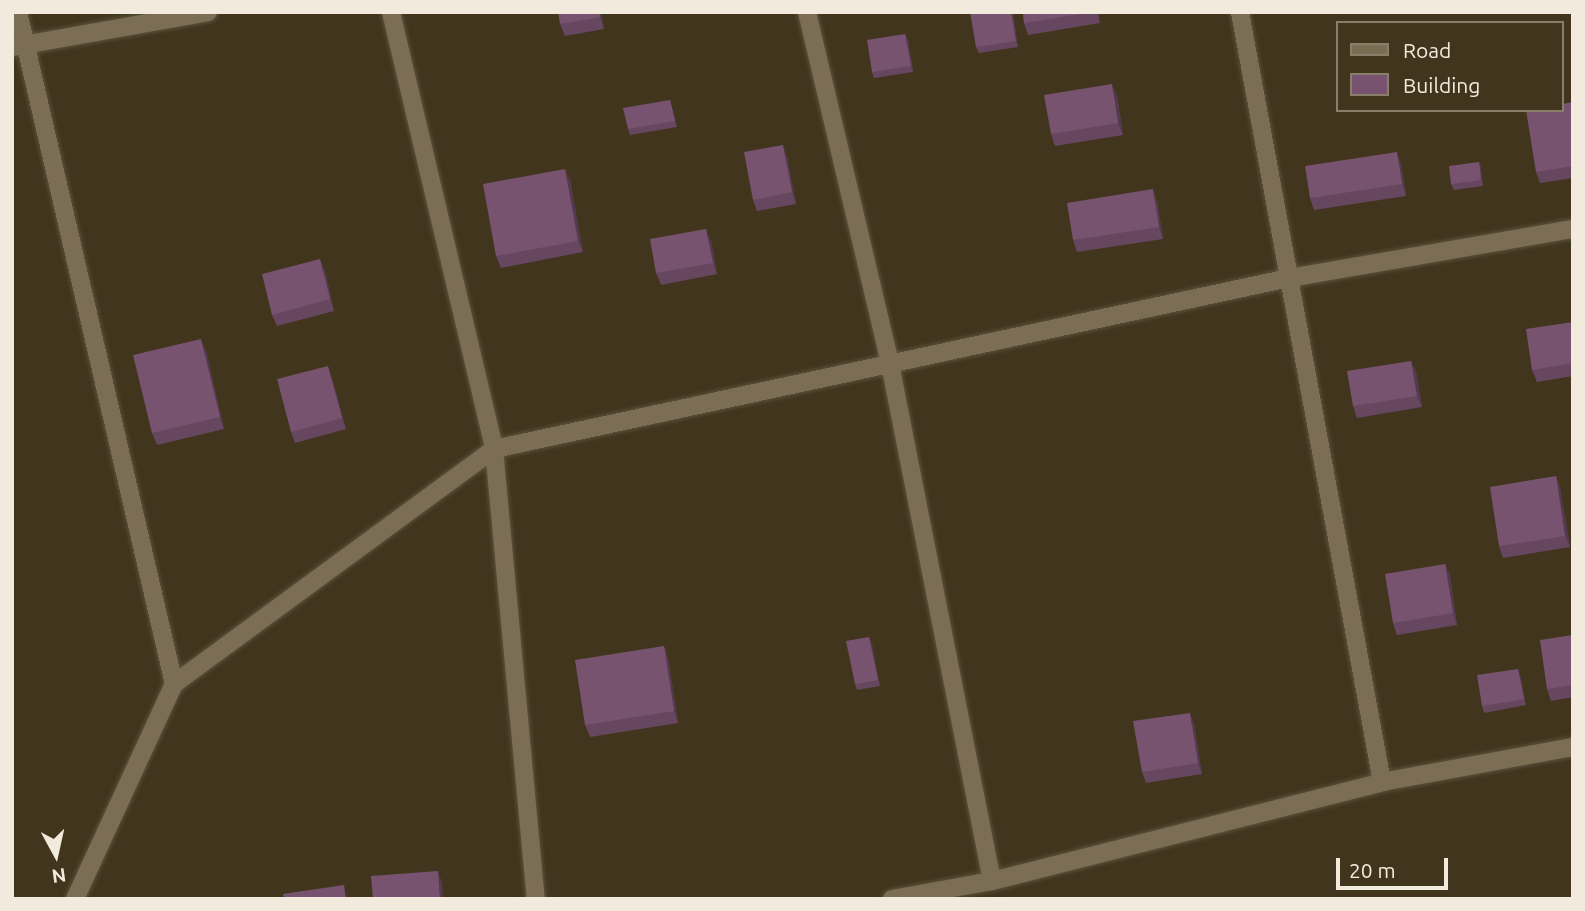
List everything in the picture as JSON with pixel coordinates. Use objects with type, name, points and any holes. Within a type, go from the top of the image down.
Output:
[{"type":"street","points":[[18,12],[18,46],[174,684]]},
{"type":"street","points":[[18,46],[208,12]]},
{"type":"street","points":[[391,12],[494,449],[536,899]]},
{"type":"street","points":[[807,12],[890,364],[992,881]]},
{"type":"street","points":[[1240,12],[1382,782]]},
{"type":"street","points":[[75,899],[174,684],[494,449],[1289,278],[1573,229]]},
{"type":"street","points":[[892,899],[992,881],[1382,782],[1573,747]]},
{"type":"building","points":[[558,12],[599,12],[600,17],[560,24]]},
{"type":"building","points":[[970,12],[1011,12],[1016,41],[976,47]]},
{"type":"building","points":[[1023,12],[1092,12],[1024,23]]},
{"type":"building","points":[[905,34],[911,66],[872,72],[867,40]]},
{"type":"building","points":[[1112,84],[1118,123],[1051,134],[1044,95]]},
{"type":"building","points":[[670,100],[675,121],[628,129],[623,108]]},
{"type":"building","points":[[1573,102],[1573,166],[1536,172],[1526,112],[1564,112],[1564,104]]},
{"type":"building","points":[[783,145],[792,192],[753,200],[744,152]]},
{"type":"building","points":[[1397,152],[1402,184],[1310,198],[1305,166]]},
{"type":"building","points":[[1479,162],[1481,180],[1451,184],[1449,166]]},
{"type":"building","points":[[565,169],[578,241],[496,256],[483,184]]},
{"type":"building","points":[[1153,189],[1159,227],[1073,240],[1067,203]]},
{"type":"building","points":[[706,229],[713,263],[656,273],[650,239]]},
{"type":"building","points":[[320,259],[330,299],[272,315],[262,274]]},
{"type":"building","points":[[1573,322],[1573,363],[1532,370],[1526,329]]},
{"type":"building","points":[[201,339],[220,417],[152,433],[133,355]]},
{"type":"building","points":[[1411,361],[1417,396],[1353,406],[1347,371]]},
{"type":"building","points":[[328,366],[342,418],[291,432],[277,379]]},
{"type":"building","points":[[1556,476],[1565,536],[1499,546],[1490,487]]},
{"type":"building","points":[[1445,564],[1453,613],[1393,623],[1385,574]]},
{"type":"building","points":[[1573,635],[1573,685],[1547,689],[1540,640]]},
{"type":"building","points":[[869,637],[878,680],[855,684],[846,641]]},
{"type":"building","points":[[664,646],[674,711],[585,725],[575,660]]},
{"type":"building","points":[[1518,669],[1524,699],[1482,706],[1477,675]]},
{"type":"building","points":[[1190,713],[1198,763],[1142,772],[1133,721]]},
{"type":"building","points":[[438,871],[440,899],[373,899],[371,876]]},
{"type":"building","points":[[344,885],[346,899],[284,899],[283,894]]}]
